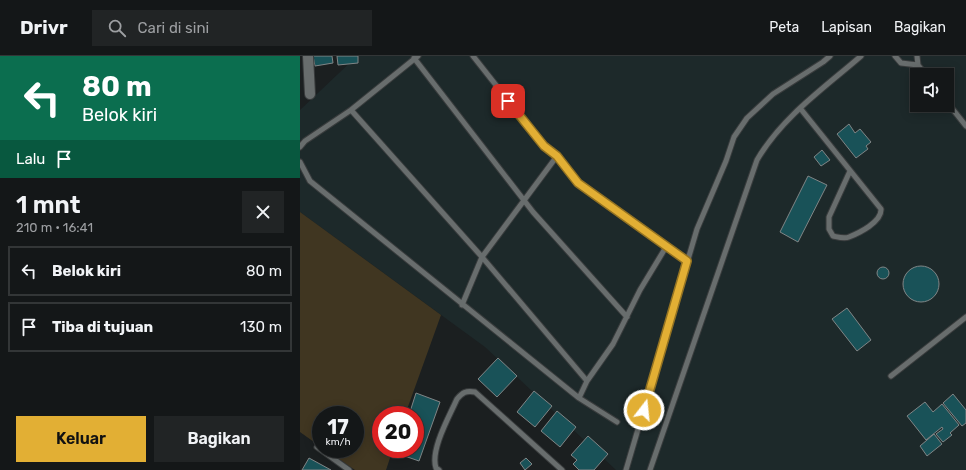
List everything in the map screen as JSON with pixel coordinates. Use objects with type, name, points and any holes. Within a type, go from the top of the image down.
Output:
[{"type":"street","points":[[308,56],[310,94]]},
{"type":"lane","points":[[473,56],[544,146],[557,156],[578,183],[687,261]]},
{"type":"lane","points":[[626,470],[697,229],[726,161],[734,137],[742,125],[773,94],[824,62],[830,56]]},
{"type":"lane","points":[[650,470],[757,160],[773,136],[800,108],[861,56]]},
{"type":"lane","points":[[895,56],[901,63],[918,65]]},
{"type":"lane","points":[[917,56],[918,65],[920,68]]},
{"type":"lane","points":[[300,147],[305,141],[351,110],[416,57],[523,199],[627,317]]},
{"type":"lane","points":[[800,108],[881,209],[881,213],[876,221],[848,237],[842,238],[833,236],[829,228],[829,217],[850,171]]},
{"type":"lane","points":[[351,110],[482,257],[587,381]]},
{"type":"lane","points":[[954,111],[965,124]]},
{"type":"lane","points":[[462,305],[482,257],[523,199],[557,156]]},
{"type":"lane","points":[[300,162],[310,181],[579,398],[617,422]]},
{"type":"lane","points":[[579,398],[587,381],[612,344],[640,290],[666,247]]},
{"type":"lane","points":[[891,376],[966,317]]},
{"type":"lane","points":[[439,470],[436,468],[434,463],[439,442],[456,399],[460,394],[470,391],[475,392],[562,470]]},
{"type":"lane","points":[[332,458],[349,470]]},
{"type":"shaded area","points":[[357,56],[966,56],[966,470],[616,470],[485,347],[300,212],[300,110]]},
{"type":"shaded area","points":[[300,212],[441,315],[408,406],[372,406],[372,458],[390,458],[386,470],[355,470],[337,458],[364,458],[364,406],[312,406],[312,441],[300,432]]},
{"type":"building","points":[[313,56],[332,56],[333,63],[315,66]]},
{"type":"building","points":[[337,56],[358,56],[358,63],[338,65]]},
{"type":"building","points":[[849,124],[855,133],[860,129],[871,142],[866,146],[868,149],[856,158],[837,134]]},
{"type":"building","points":[[822,150],[830,160],[821,166],[814,157]]},
{"type":"building","points":[[808,176],[827,185],[798,242],[780,232]]},
{"type":"building","points":[[921,266],[931,269],[936,274],[939,284],[936,294],[931,299],[921,302],[911,299],[906,294],[903,284],[906,274],[911,269]]},
{"type":"building","points":[[881,267],[885,267],[889,273],[885,279],[881,279],[877,275],[877,271]]},
{"type":"building","points":[[847,308],[871,340],[857,351],[832,319]]},
{"type":"building","points":[[498,358],[517,376],[497,397],[478,379]]},
{"type":"building","points":[[534,391],[552,406],[535,427],[517,412]]},
{"type":"building","points":[[416,393],[440,402],[424,447],[424,406],[412,406]]},
{"type":"building","points":[[953,394],[966,410],[966,423],[962,426],[943,403]]},
{"type":"building","points":[[925,402],[933,412],[942,404],[959,425],[950,433],[952,435],[943,442],[936,434],[943,429],[942,427],[926,440],[907,416]]},
{"type":"building","points":[[557,411],[576,427],[560,447],[541,431]]},
{"type":"building","points":[[934,434],[942,444],[927,456],[920,446]]},
{"type":"building","points":[[588,436],[608,454],[594,470],[579,470],[573,464],[577,460],[571,455]]},
{"type":"building","points":[[309,458],[331,470],[302,470]]},
{"type":"building","points":[[410,458],[420,458],[419,461]]},
{"type":"building","points":[[526,458],[532,464],[525,470],[520,463]]},
{"type":"route","points":[[508,101],[544,146],[557,156],[578,183],[687,261],[644,410]]}]
